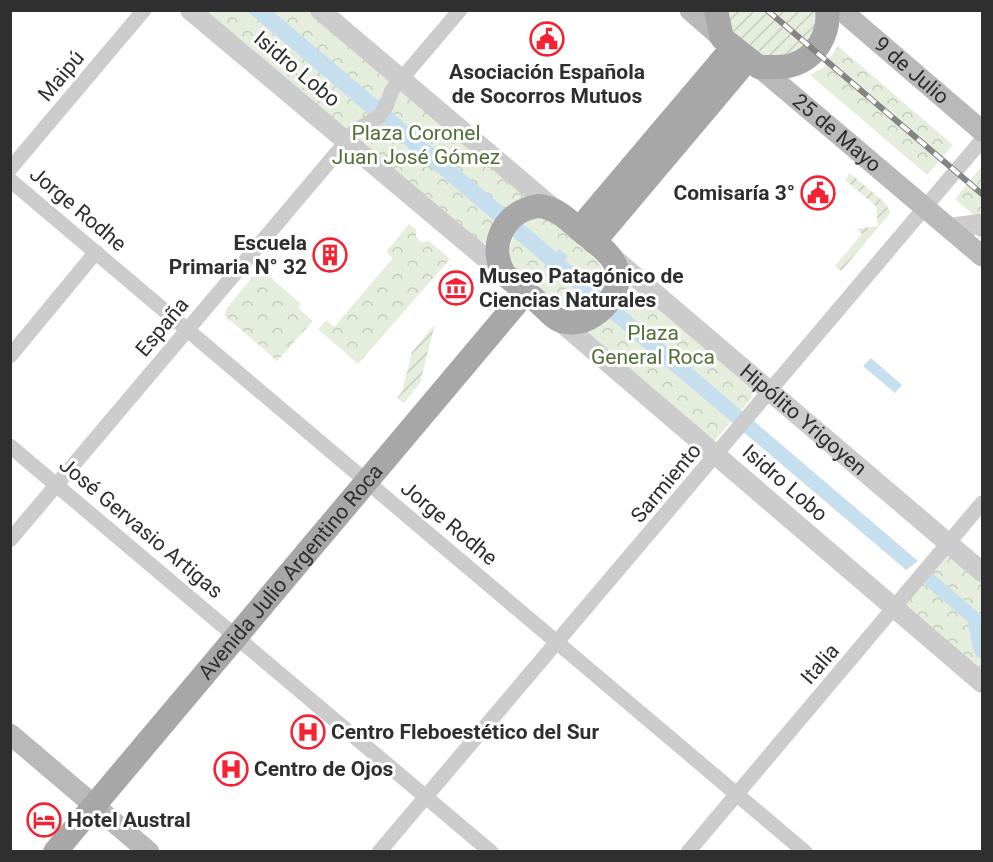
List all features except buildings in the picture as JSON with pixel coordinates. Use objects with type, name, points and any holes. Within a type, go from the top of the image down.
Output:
[{"type":"main road","name":"25 de Mayo","points":[[690,10],[982,256]]},
{"type":"main road","points":[[716,10],[741,53],[791,65],[815,51],[825,35],[827,10]]},
{"type":"main road","name":"9 de Julio","points":[[841,10],[982,131]]},
{"type":"main road","points":[[558,212],[547,206],[520,211],[510,219],[502,231],[496,250],[499,265],[504,274],[557,319],[575,322],[600,311],[616,285],[617,268],[594,242],[741,53]]},
{"type":"main road","name":"Hipólito Yrigoyen","points":[[558,212],[594,242]]},
{"type":"main road","name":"Avenida Julio Argentino Roca","points":[[55,852],[99,809],[531,296]]},
{"type":"main road","points":[[10,735],[149,852]]},
{"type":"main road","name":"Avenida Julio Argentino Roca","points":[[72,852],[99,809]]},
{"type":"street","name":"Maipú","points":[[10,169],[144,10]]},
{"type":"street","name":"Isidro Lobo","points":[[190,10],[504,274]]},
{"type":"street","name":"Hipólito Yrigoyen","points":[[320,10],[558,212]]},
{"type":"street","points":[[402,80],[460,10]]},
{"type":"street","name":"España","points":[[10,540],[346,142],[361,126],[379,117],[392,90],[402,80]]},
{"type":"street","name":"Sarmiento","points":[[379,852],[771,392],[982,140]]},
{"type":"street","name":"Jorge Rodhe","points":[[10,180],[805,852]]},
{"type":"street","points":[[950,228],[979,224],[982,227]]},
{"type":"street","name":"Hipólito Yrigoyen","points":[[594,242],[982,572]]},
{"type":"street","points":[[10,356],[96,252]]},
{"type":"street","name":"Isidro Lobo","points":[[557,319],[982,683]]},
{"type":"street","name":"José Gervasio Artigas","points":[[10,446],[491,852]]},
{"type":"street","name":"Italia","points":[[688,852],[982,503]]},
{"type":"green space","name":"Plaza Coronel Juan José Gómez","points":[[199,11],[315,11],[525,195],[523,199],[487,243],[482,244]]},
{"type":"green space","points":[[722,11],[817,11],[817,27],[803,49],[774,58],[764,55],[729,28]]},
{"type":"green space","points":[[838,46],[953,145],[927,175],[810,75],[824,67]]},
{"type":"green space","points":[[981,167],[982,169],[982,222],[955,199]]},
{"type":"green space","points":[[850,173],[885,203],[890,212],[841,271],[835,266],[862,234],[856,229],[878,226],[876,206],[845,180]]},
{"type":"green space","points":[[542,214],[578,238],[598,259],[602,271],[600,283],[584,303],[570,306],[556,305],[509,263],[509,253],[516,233],[526,223]]},
{"type":"green space","points":[[409,224],[416,229],[416,237],[421,242],[429,241],[450,259],[358,364],[318,329],[326,320],[334,327],[393,258],[386,252]]},
{"type":"green space","points":[[260,268],[301,304],[298,308],[313,321],[277,361],[225,316],[226,309]]},
{"type":"green space","name":"Plaza General Roca","points":[[622,277],[755,387],[751,399],[713,441],[578,325]]},
{"type":"green space","points":[[435,324],[420,383],[404,403],[397,398],[402,392],[412,352]]},
{"type":"green space","points":[[948,551],[982,580],[982,678],[896,605]]},
{"type":"water","points":[[247,11],[273,11],[556,252],[559,249],[568,256],[565,260],[918,561],[906,570],[555,272],[552,274],[544,267],[545,264]]},
{"type":"water","points":[[871,358],[902,385],[895,393],[863,366]]},
{"type":"waterway","points":[[932,582],[974,618],[982,652]]},
{"type":"railway","points":[[767,10],[982,194]]},
{"type":"place","name":"Asociación Española de Socorros Mutuos","points":[[547,39]]},
{"type":"place","name":"Comisaría 3°","points":[[818,193]]},
{"type":"place","name":"Escuela Primaria N° 32","points":[[330,255]]},
{"type":"place","name":"Museo Patagónico de Ciencias Naturales","points":[[456,288]]},
{"type":"place","name":"Centro Fleboestético del Sur","points":[[308,732]]},
{"type":"place","name":"Centro de Ojos","points":[[231,769]]},
{"type":"place","name":"Hotel Austral","points":[[44,820]]}]
